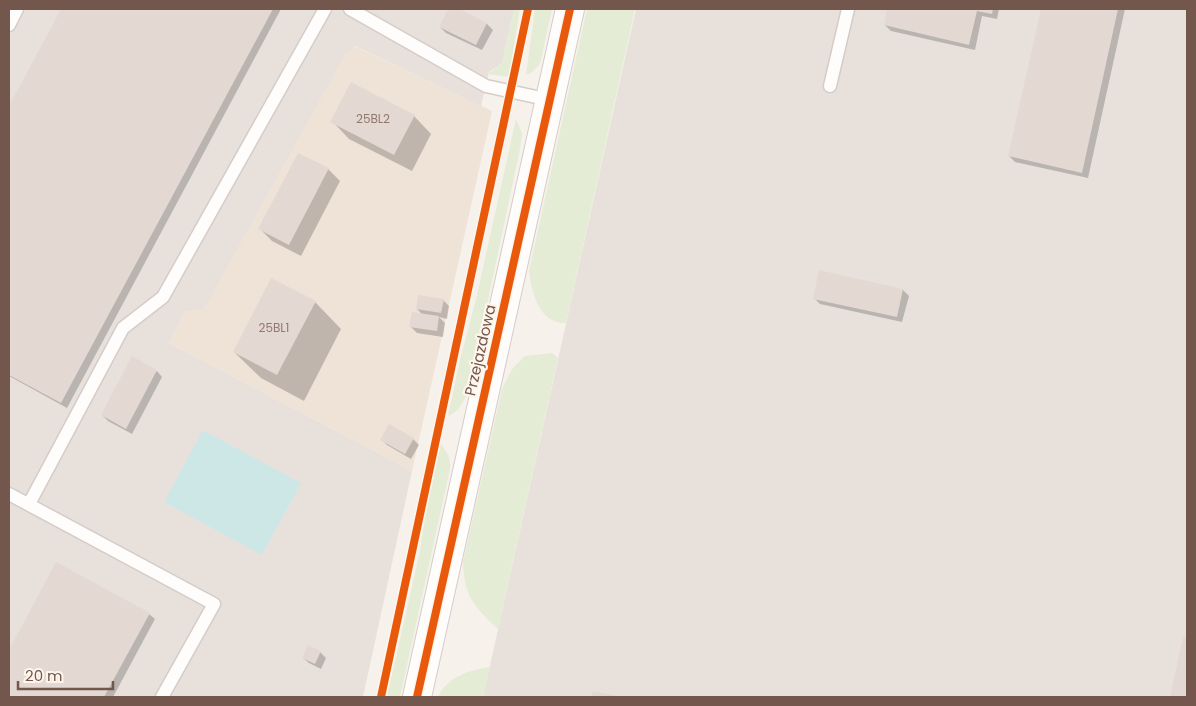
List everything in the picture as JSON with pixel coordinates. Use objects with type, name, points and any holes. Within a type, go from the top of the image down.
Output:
[{"type":"street","name":"Przejazdowa","points":[[417,697],[570,9]]},
{"type":"lane","points":[[9,25],[17,9]]},
{"type":"lane","points":[[29,504],[123,328],[163,297],[325,9]]},
{"type":"lane","points":[[350,9],[486,86],[550,100]]},
{"type":"lane","points":[[830,86],[848,9]]},
{"type":"lane","points":[[9,494],[214,604],[162,697]]},
{"type":"shaded area","points":[[9,9],[514,9],[502,63],[489,72],[481,106],[355,46],[346,53],[204,309],[185,311],[169,343],[412,471],[363,697],[9,697]]},
{"type":"shaded area","points":[[636,9],[1187,9],[1187,697],[483,697]]},
{"type":"shaded area","points":[[354,46],[492,111],[412,471],[169,343],[185,311],[346,53]]},
{"type":"green space","points":[[514,9],[520,9],[509,77],[488,74],[502,63]]},
{"type":"green space","points":[[535,9],[552,9],[540,64],[526,75]]},
{"type":"green space","points":[[587,9],[635,9],[566,323],[557,322],[549,318],[538,306],[532,289],[529,271]]},
{"type":"green space","points":[[516,119],[522,133],[520,149],[469,390],[458,409],[448,416],[477,295]]},
{"type":"green space","points":[[552,353],[558,358],[498,629],[472,600],[466,584],[463,562],[502,389],[512,369],[525,356]]},
{"type":"green space","points":[[441,444],[448,455],[450,469],[400,697],[387,697],[420,551],[425,517]]},
{"type":"green space","points":[[490,667],[483,697],[438,697],[447,684],[453,680],[474,670]]},
{"type":"water","points":[[203,430],[301,483],[262,555],[164,502]]},
{"type":"building","points":[[61,9],[273,9],[61,403],[9,375],[9,106]]},
{"type":"building","points":[[448,9],[459,9],[487,23],[476,45],[439,27]]},
{"type":"building","points":[[887,9],[993,9],[992,14],[977,11],[969,45],[884,25]]},
{"type":"building","points":[[1041,9],[1118,9],[1082,173],[1008,156]]},
{"type":"building","points":[[351,82],[415,115],[394,155],[330,122]]},
{"type":"building","points":[[298,153],[329,168],[289,245],[258,229]]},
{"type":"building","points":[[819,270],[903,289],[897,317],[813,299]]},
{"type":"building","points":[[271,278],[316,301],[277,375],[233,352]]},
{"type":"building","points":[[418,295],[444,299],[441,313],[416,309]]},
{"type":"building","points":[[412,312],[439,316],[437,331],[409,327]]},
{"type":"building","points":[[132,356],[157,370],[126,429],[101,415]]},
{"type":"building","points":[[389,424],[414,438],[405,454],[380,440]]},
{"type":"building","points":[[56,562],[150,613],[104,697],[9,697],[9,650]]},
{"type":"building","points":[[1183,637],[1187,638],[1187,697],[1170,697]]},
{"type":"building","points":[[308,645],[321,651],[315,664],[302,658]]},
{"type":"building","points":[[593,691],[618,696],[618,697],[591,697]]},
{"type":"cycle path","points":[[381,697],[528,9]]},
{"type":"cycle path","points":[[417,697],[570,9]]}]
